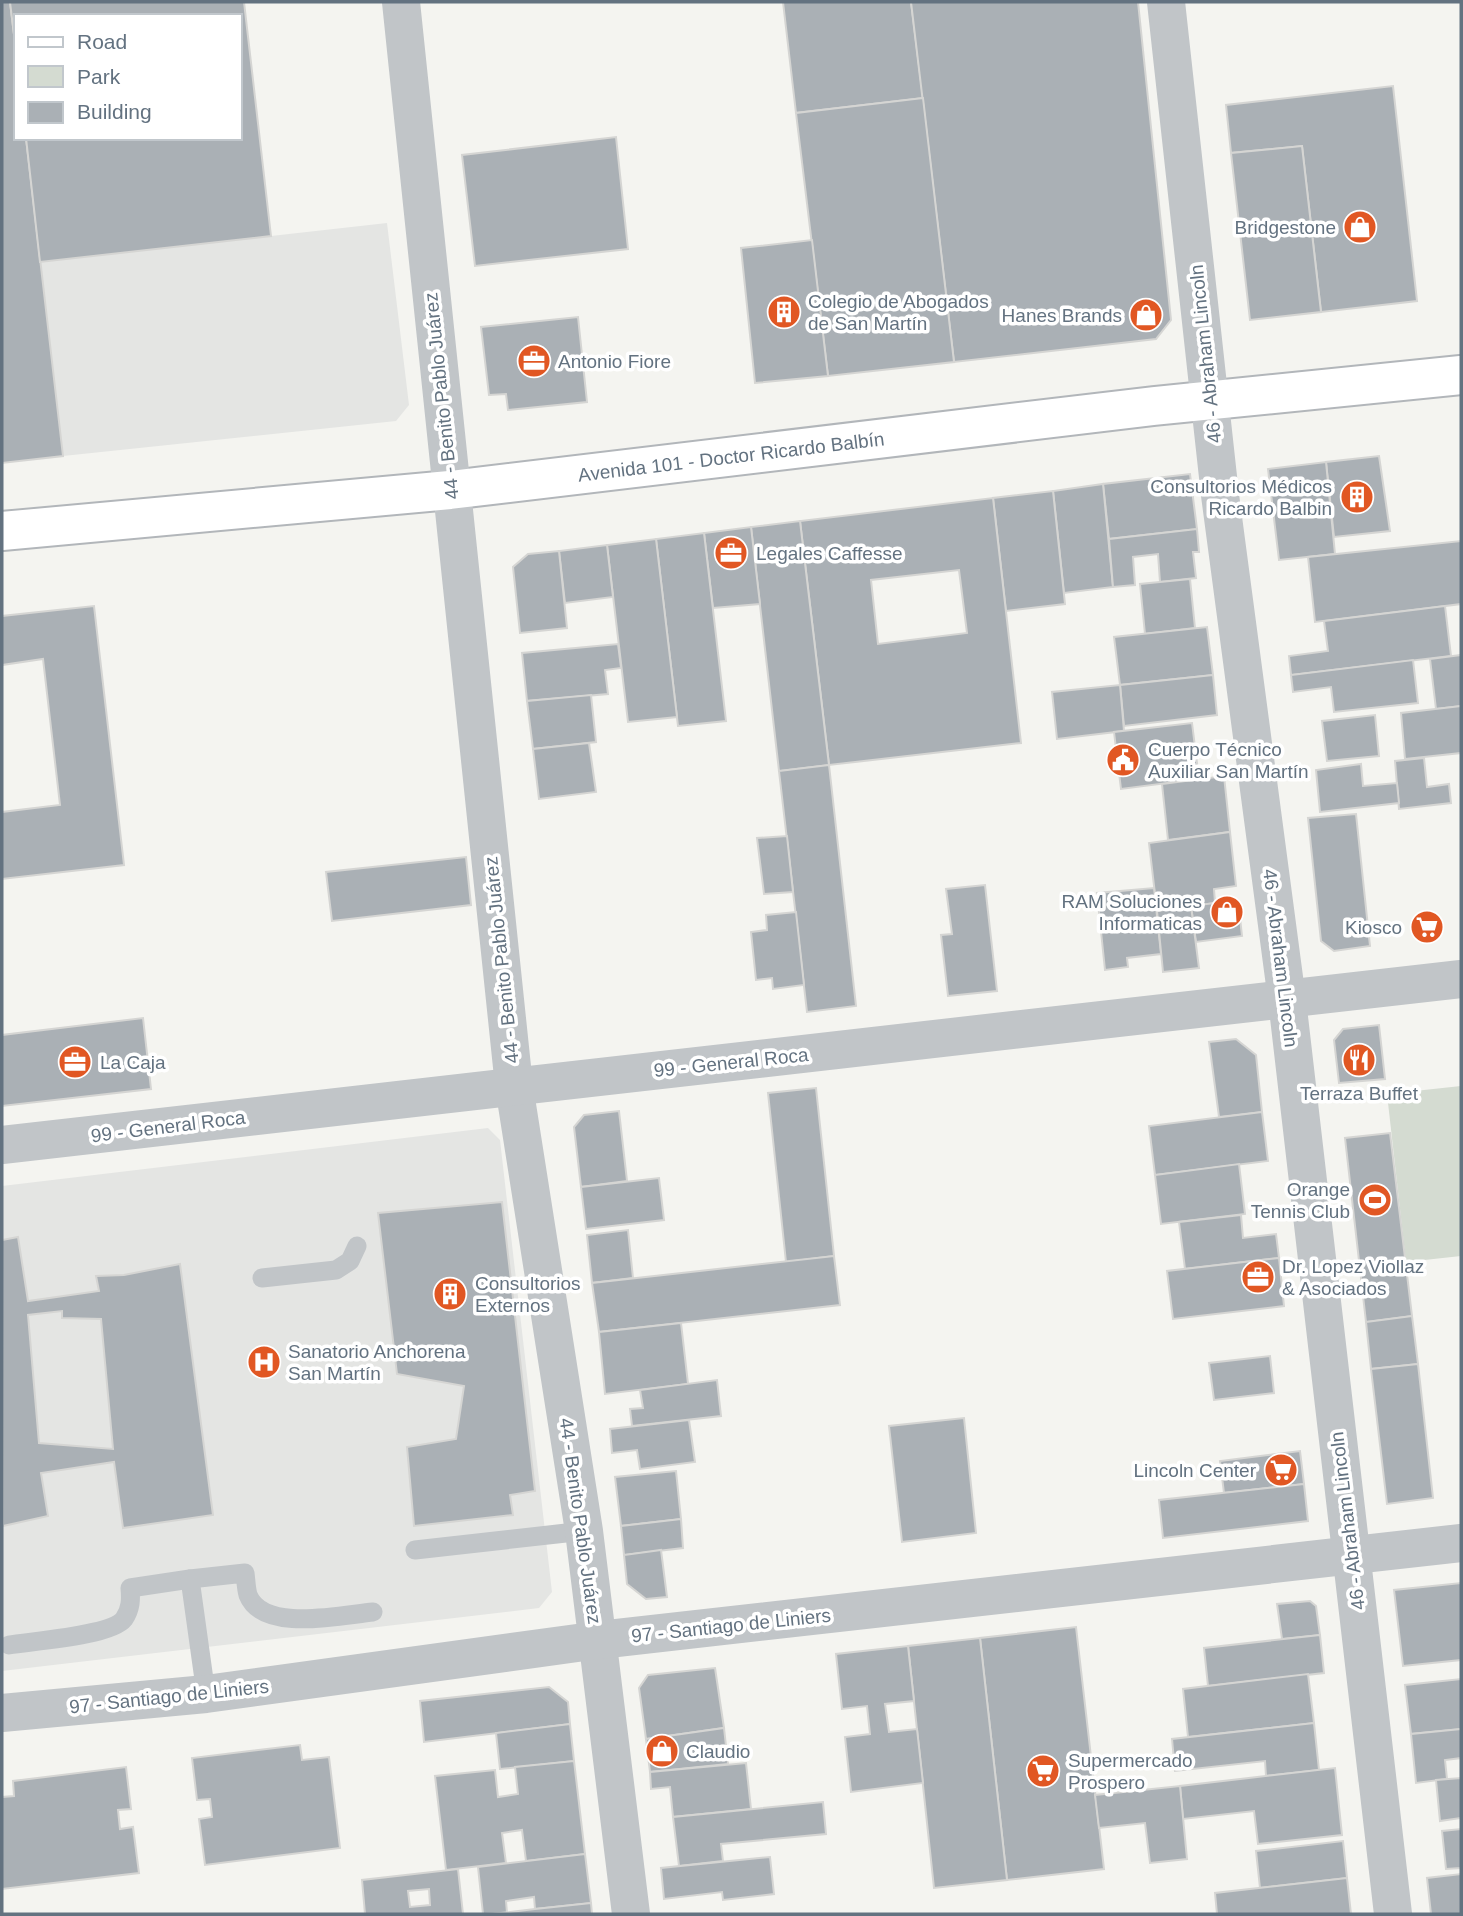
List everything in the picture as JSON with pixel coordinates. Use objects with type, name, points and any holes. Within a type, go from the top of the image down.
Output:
[{"type":"main road","name":"Avenida 101 - Doctor Ricardo Balbín","points":[[2,531],[450,491],[1210,401],[1461,375]]},
{"type":"street","name":"44 - Benito Pablo Juárez","points":[[401,2],[514,1086],[584,1531],[631,1914]]},
{"type":"street","name":"46 - Abraham Lincoln","points":[[1166,2],[1210,401],[1287,1000],[1393,1914]]},
{"type":"street","name":"99 - General Roca","points":[[2,1145],[1461,979]]},
{"type":"street","name":"97 - Santiago de Liniers","points":[[2,1713],[206,1694],[599,1640],[1461,1543]]},
{"type":"lane","points":[[262,1278],[336,1270],[350,1261],[357,1246]]},
{"type":"lane","points":[[415,1550],[584,1531]]},
{"type":"lane","points":[[9,1645],[107,1629],[123,1621],[131,1607],[130,1588],[245,1573],[249,1597],[267,1614],[293,1620],[373,1612]]},
{"type":"lane","points":[[190,1579],[206,1694]]},
{"type":"shaded area","points":[[10,2],[244,2],[271,236],[387,223],[409,405],[396,421],[63,456],[26,140],[242,140],[242,14],[14,14],[14,35]]},
{"type":"shaded area","name":"Sanatorio Anchorena San Martín","points":[[488,1128],[500,1140],[552,1592],[539,1608],[2,1671],[2,1186]]},
{"type":"green space","points":[[1461,1086],[1461,1256],[1406,1262],[1387,1094]]},
{"type":"building","points":[[2,2],[10,2],[14,35],[14,140],[26,140],[63,456],[2,463]]},
{"type":"building","points":[[10,2],[244,2],[271,236],[40,262],[26,140],[242,140],[242,14],[14,14],[14,35]]},
{"type":"building","points":[[783,2],[911,2],[923,98],[796,113]]},
{"type":"building","points":[[911,2],[1138,2],[1171,320],[1156,339],[954,362]]},
{"type":"building","name":"Bridgestone","points":[[1393,86],[1417,301],[1321,312],[1302,146],[1231,153],[1226,105]]},
{"type":"building","points":[[923,98],[954,362],[828,376],[796,113]]},
{"type":"building","points":[[616,137],[628,249],[475,266],[462,155]]},
{"type":"building","points":[[1302,146],[1321,312],[1250,320],[1231,153]]},
{"type":"building","name":"Colegio de Abogados de San Martín","points":[[812,240],[828,376],[755,383],[741,248]]},
{"type":"building","name":"Antonio Fiore","points":[[578,317],[587,402],[508,410],[506,394],[489,395],[481,327]]},
{"type":"building","name":"Consultorios Médicos Ricardo Balbin","points":[[1379,456],[1390,531],[1334,537],[1326,462]]},
{"type":"building","points":[[1326,462],[1335,554],[1279,560],[1268,469]]},
{"type":"building","points":[[1190,474],[1197,529],[1109,539],[1103,484]]},
{"type":"building","points":[[1103,484],[1113,587],[1064,593],[1053,491]]},
{"type":"building","points":[[1053,491],[1065,604],[1006,611],[993,498]]},
{"type":"building","points":[[993,498],[1021,743],[829,765],[800,521]],"holes":[[[959,570],[967,633],[878,644],[871,580]]]},
{"type":"building","points":[[800,521],[829,765],[779,771],[751,527]]},
{"type":"building","points":[[751,527],[760,604],[713,608],[704,533]]},
{"type":"building","points":[[1197,529],[1199,552],[1193,552],[1196,578],[1160,582],[1158,554],[1133,557],[1135,585],[1113,587],[1109,539]]},
{"type":"building","points":[[704,533],[726,721],[678,726],[656,539]]},
{"type":"building","points":[[656,539],[677,717],[628,722],[607,545]]},
{"type":"building","points":[[1461,541],[1461,604],[1315,622],[1308,557]]},
{"type":"building","points":[[607,545],[613,597],[565,603],[559,551]]},
{"type":"building","points":[[559,551],[567,628],[520,633],[513,567],[528,554]]},
{"type":"building","points":[[1190,579],[1195,628],[1145,634],[1140,584]]},
{"type":"building","points":[[94,606],[124,865],[2,879],[2,812],[60,805],[43,659],[2,665],[2,616]]},
{"type":"building","points":[[1445,606],[1451,656],[1291,675],[1289,656],[1328,651],[1324,621]]},
{"type":"building","points":[[1207,627],[1213,675],[1120,685],[1114,637]]},
{"type":"building","points":[[618,644],[621,668],[605,670],[608,694],[527,701],[522,653]]},
{"type":"building","points":[[1461,655],[1461,706],[1436,709],[1430,659]]},
{"type":"building","points":[[1413,660],[1418,703],[1334,712],[1331,687],[1293,692],[1291,675]]},
{"type":"building","points":[[1213,675],[1217,715],[1124,726],[1120,685]]},
{"type":"building","points":[[1120,685],[1124,731],[1057,739],[1052,692]]},
{"type":"building","points":[[591,695],[596,742],[533,749],[527,701]]},
{"type":"building","points":[[1461,706],[1461,753],[1405,759],[1401,713]]},
{"type":"building","points":[[1375,715],[1379,756],[1327,761],[1322,721]]},
{"type":"building","points":[[1192,723],[1199,779],[1121,789],[1114,732]]},
{"type":"building","points":[[589,743],[596,792],[539,799],[533,749]]},
{"type":"building","points":[[1424,758],[1427,787],[1449,784],[1451,803],[1399,809],[1395,761]]},
{"type":"building","points":[[1361,764],[1363,786],[1397,783],[1399,803],[1320,812],[1316,770]]},
{"type":"building","points":[[829,765],[856,1006],[807,1012],[779,771]]},
{"type":"building","points":[[1224,776],[1230,832],[1168,840],[1162,784]]},
{"type":"building","points":[[1356,814],[1370,946],[1334,951],[1321,941],[1308,818]]},
{"type":"building","points":[[1230,832],[1236,886],[1214,889],[1215,903],[1157,911],[1149,843]]},
{"type":"building","points":[[787,836],[793,892],[764,894],[757,838]]},
{"type":"building","points":[[466,857],[471,905],[332,921],[326,872]]},
{"type":"building","points":[[985,885],[997,991],[948,996],[941,935],[952,934],[946,889]]},
{"type":"building","points":[[1154,888],[1161,954],[1127,958],[1128,967],[1105,970],[1097,893]]},
{"type":"building","points":[[1238,900],[1242,936],[1196,942],[1191,906]]},
{"type":"building","points":[[1191,906],[1199,968],[1163,972],[1157,911]]},
{"type":"building","points":[[796,912],[804,985],[773,989],[772,978],[756,980],[751,932],[767,930],[766,915]]},
{"type":"building","name":"La Caja","points":[[143,1018],[151,1089],[2,1106],[2,1035]]},
{"type":"building","name":"Terraza Buffet","points":[[1379,1025],[1385,1079],[1339,1083],[1334,1040],[1343,1029]]},
{"type":"building","points":[[1236,1039],[1256,1055],[1262,1112],[1219,1117],[1209,1042]]},
{"type":"building","points":[[816,1088],[834,1256],[786,1262],[768,1093]]},
{"type":"building","points":[[619,1111],[627,1181],[581,1187],[574,1127],[584,1115]]},
{"type":"building","points":[[1262,1112],[1268,1161],[1155,1175],[1149,1126]]},
{"type":"building","name":"Orange Tennis Club","points":[[1390,1133],[1412,1316],[1366,1322],[1345,1138]]},
{"type":"building","points":[[1239,1164],[1245,1214],[1161,1224],[1155,1175]]},
{"type":"building","points":[[659,1178],[664,1220],[586,1229],[581,1187]]},
{"type":"building","name":"Consultorios Externos","points":[[502,1202],[535,1491],[510,1495],[513,1515],[414,1526],[407,1447],[456,1439],[464,1386],[397,1374],[378,1213]]},
{"type":"building","points":[[1241,1215],[1243,1238],[1276,1234],[1279,1258],[1185,1269],[1179,1222]]},
{"type":"building","points":[[628,1230],[633,1278],[592,1283],[587,1235]]},
{"type":"building","points":[[18,1237],[28,1301],[99,1291],[96,1276],[124,1275],[180,1264],[213,1515],[123,1528],[114,1462],[41,1473],[48,1516],[3,1526],[2,1240]],"holes":[[[62,1311],[62,1318],[101,1319],[113,1449],[39,1443],[28,1315]]]},
{"type":"building","points":[[834,1256],[840,1305],[599,1332],[592,1283]]},
{"type":"building","points":[[1279,1258],[1284,1306],[1173,1319],[1167,1271]]},
{"type":"building","points":[[1412,1316],[1418,1364],[1371,1369],[1366,1322]]},
{"type":"building","points":[[681,1323],[688,1384],[605,1394],[599,1332]]},
{"type":"building","points":[[1270,1356],[1274,1393],[1214,1400],[1209,1363]]},
{"type":"building","points":[[1418,1364],[1433,1498],[1387,1504],[1371,1369]]},
{"type":"building","points":[[717,1380],[721,1416],[632,1426],[630,1409],[643,1408],[640,1390]]},
{"type":"building","points":[[964,1418],[976,1533],[902,1542],[889,1426]]},
{"type":"building","points":[[689,1420],[695,1462],[640,1469],[637,1450],[612,1453],[610,1429]]},
{"type":"building","points":[[1300,1451],[1304,1484],[1224,1493],[1220,1461]]},
{"type":"building","points":[[676,1471],[681,1519],[621,1526],[615,1477]]},
{"type":"building","points":[[1304,1484],[1308,1521],[1163,1538],[1159,1500]]},
{"type":"building","points":[[681,1519],[683,1548],[624,1555],[621,1526]]},
{"type":"building","points":[[661,1550],[667,1597],[646,1599],[627,1584],[624,1555]]},
{"type":"building","points":[[1461,1583],[1461,1660],[1403,1666],[1394,1590]]},
{"type":"building","points":[[1310,1601],[1316,1606],[1320,1635],[1282,1639],[1277,1604]]},
{"type":"building","name":"Supermercado Prospero","points":[[1076,1627],[1104,1869],[1007,1880],[980,1638]]},
{"type":"building","points":[[1320,1635],[1324,1673],[1208,1686],[1204,1648]]},
{"type":"building","points":[[980,1638],[1007,1880],[934,1888],[908,1646]]},
{"type":"building","points":[[908,1646],[914,1701],[885,1704],[889,1732],[917,1729],[923,1783],[851,1792],[845,1737],[870,1734],[867,1706],[842,1709],[836,1654]]},
{"type":"building","points":[[715,1668],[724,1728],[646,1739],[639,1688],[648,1675]]},
{"type":"building","points":[[1308,1674],[1314,1723],[1188,1737],[1183,1689]]},
{"type":"building","points":[[1461,1679],[1461,1729],[1411,1734],[1405,1685]]},
{"type":"building","points":[[549,1687],[568,1702],[570,1724],[424,1742],[420,1701]]},
{"type":"building","points":[[1314,1723],[1319,1770],[1266,1776],[1265,1761],[1175,1771],[1172,1739]]},
{"type":"building","points":[[570,1724],[574,1761],[500,1769],[496,1733]]},
{"type":"building","points":[[724,1728],[728,1764],[650,1772],[646,1739]]},
{"type":"building","points":[[1461,1729],[1461,1758],[1445,1760],[1447,1779],[1416,1783],[1411,1734]]},
{"type":"building","points":[[300,1745],[302,1760],[329,1757],[340,1848],[205,1865],[199,1819],[212,1817],[210,1799],[197,1800],[192,1758]]},
{"type":"building","points":[[574,1761],[585,1854],[526,1861],[522,1830],[502,1833],[506,1863],[446,1870],[435,1776],[495,1770],[498,1797],[518,1794],[515,1767]]},
{"type":"building","points":[[746,1763],[751,1809],[673,1817],[670,1787],[651,1789],[650,1772]]},
{"type":"building","points":[[126,1767],[131,1809],[118,1810],[120,1829],[133,1827],[139,1873],[2,1889],[2,1797],[14,1796],[13,1781]]},
{"type":"building","points":[[1335,1768],[1342,1835],[1258,1844],[1254,1811],[1183,1819],[1180,1786]]},
{"type":"building","points":[[1461,1778],[1461,1818],[1440,1821],[1436,1780]]},
{"type":"building","points":[[1180,1786],[1187,1859],[1150,1863],[1145,1823],[1099,1828],[1095,1795]]},
{"type":"building","points":[[823,1802],[826,1834],[721,1844],[723,1861],[679,1866],[673,1817]]},
{"type":"building","points":[[1461,1829],[1461,1868],[1446,1869],[1442,1831]]},
{"type":"building","points":[[1343,1841],[1347,1878],[1260,1888],[1256,1851]]},
{"type":"building","points":[[585,1854],[591,1903],[535,1909],[534,1897],[506,1901],[507,1913],[483,1914],[478,1867]]},
{"type":"building","points":[[770,1857],[774,1894],[723,1900],[722,1892],[664,1899],[661,1868]]},
{"type":"building","points":[[458,1869],[463,1914],[365,1914],[362,1880]],"holes":[[[429,1889],[430,1905],[410,1907],[408,1891]]]},
{"type":"building","points":[[1461,1874],[1461,1914],[1431,1914],[1427,1878]]},
{"type":"building","points":[[1347,1878],[1351,1914],[1217,1914],[1215,1893]]},
{"type":"building","points":[[591,1903],[592,1914],[492,1914],[535,1909]]},
{"type":"place","name":"Bridgestone","points":[[1360,227]]},
{"type":"place","name":"Colegio de Abogados de San Martín","points":[[784,312]]},
{"type":"place","name":"Hanes Brands","points":[[1146,315]]},
{"type":"place","name":"Antonio Fiore","points":[[534,361]]},
{"type":"place","name":"Consultorios Médicos Ricardo Balbin","points":[[1357,497]]},
{"type":"place","name":"Legales Caffesse","points":[[731,553]]},
{"type":"place","name":"Cuerpo Técnico Auxiliar San Martín","points":[[1123,760]]},
{"type":"place","name":"RAM Soluciones Informaticas","points":[[1227,912]]},
{"type":"place","name":"Kiosco","points":[[1427,927]]},
{"type":"place","name":"Terraza Buffet","points":[[1359,1060]]},
{"type":"place","name":"La Caja","points":[[75,1062]]},
{"type":"place","name":"Orange Tennis Club","points":[[1375,1200]]},
{"type":"place","name":"Dr. Lopez Viollaz & Asociados","points":[[1258,1277]]},
{"type":"place","name":"Consultorios Externos","points":[[450,1294]]},
{"type":"place","name":"Sanatorio Anchorena San Martín","points":[[264,1362]]},
{"type":"place","name":"Lincoln Center","points":[[1281,1470]]},
{"type":"place","name":"Claudio","points":[[662,1751]]},
{"type":"place","name":"Supermercado Prospero","points":[[1043,1771]]}]
